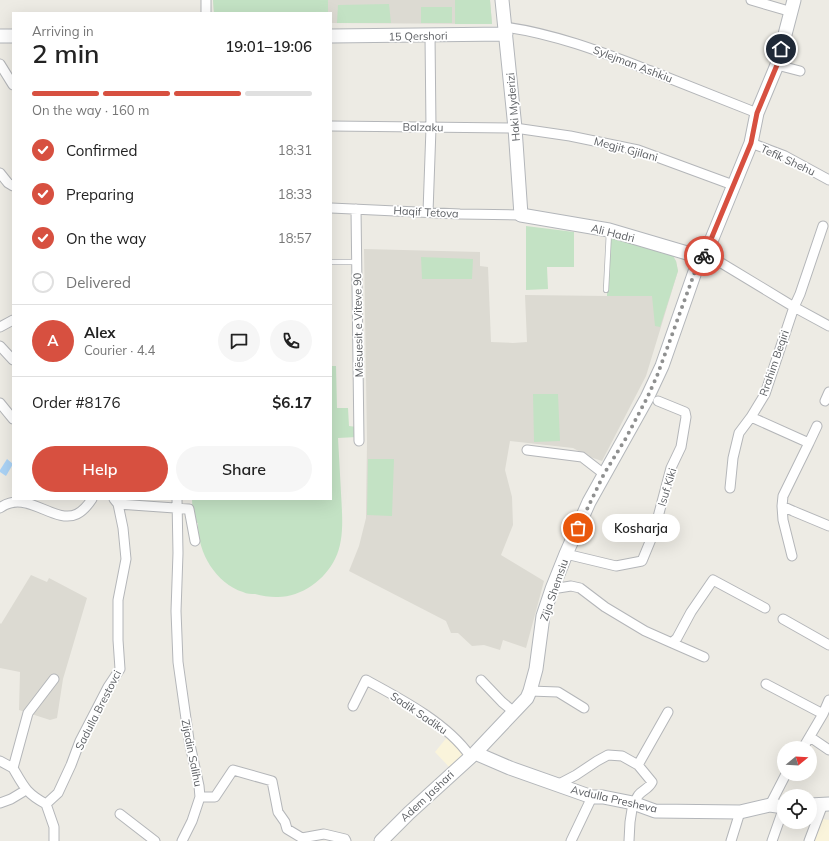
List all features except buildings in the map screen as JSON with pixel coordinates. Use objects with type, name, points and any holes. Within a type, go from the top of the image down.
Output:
[{"type":"main road","name":"Haki Myderizi","points":[[502,0],[515,128],[521,215]]},
{"type":"main road","name":"Zija Shemsiu","points":[[472,754],[527,698],[536,669],[543,616],[552,589],[589,502],[626,438],[662,366],[697,266],[704,256],[751,143],[757,113],[777,65],[788,19],[793,6]]},
{"type":"main road","name":"15 Qershori","points":[[332,36],[430,36],[505,31]]},
{"type":"main road","points":[[0,36],[12,36]]},
{"type":"main road","name":"Ali Hadri","points":[[521,215],[609,230],[687,253],[704,256]]},
{"type":"main road","name":"Avdulla Presheva","points":[[472,754],[592,797],[603,797],[634,804],[655,811],[740,812],[770,805],[777,806]]},
{"type":"main road","name":"Adem Jashari","points":[[381,841],[472,754]]},
{"type":"street","points":[[206,0],[206,12]]},
{"type":"street","points":[[751,0],[793,6]]},
{"type":"street","name":"Sylejman Ashkiu","points":[[505,31],[519,29],[585,46],[757,113]]},
{"type":"street","points":[[428,212],[431,128],[430,36]]},
{"type":"street","points":[[0,64],[12,82]]},
{"type":"street","points":[[777,65],[800,71]]},
{"type":"street","name":"Balzaku","points":[[332,126],[515,128]]},
{"type":"street","name":"Megjit Gjilani","points":[[515,128],[570,136],[638,150],[733,185]]},
{"type":"street","name":"Tefik Shehu","points":[[751,143],[828,175]]},
{"type":"street","points":[[0,173],[8,183],[12,185]]},
{"type":"street","name":"Haqif Tetova","points":[[332,208],[521,215]]},
{"type":"street","name":"Mësuesit e Viteve 90","points":[[356,209],[359,441]]},
{"type":"street","name":"Rrahim Beqiri","points":[[730,488],[733,458],[739,434],[765,394],[823,226]]},
{"type":"street","points":[[704,256],[718,261],[794,307],[829,326]]},
{"type":"street","points":[[0,327],[12,321]]},
{"type":"street","points":[[0,346],[12,359]]},
{"type":"street","points":[[825,401],[829,392]]},
{"type":"street","name":"Isuf Kiki","points":[[566,554],[616,566],[642,561],[654,532],[671,468],[681,447],[686,417],[685,412],[658,401]]},
{"type":"street","points":[[0,402],[12,418]]},
{"type":"street","points":[[751,417],[809,443]]},
{"type":"street","points":[[792,556],[783,520],[783,496],[817,426]]},
{"type":"street","points":[[527,450],[582,456],[604,474]]},
{"type":"street","points":[[0,508],[5,504],[15,502],[29,504],[64,515],[76,515],[84,509],[91,500]]},
{"type":"street","points":[[116,502],[189,504],[195,541]]},
{"type":"street","name":"Sadulla Brestovci","points":[[46,804],[58,793],[80,741],[108,687],[120,669],[118,600],[126,559],[123,528],[116,502]]},
{"type":"street","name":"Zijadin Salihu","points":[[177,503],[178,553],[176,611],[178,662],[191,752],[200,797],[192,821],[182,841]]},
{"type":"street","points":[[782,506],[829,526]]},
{"type":"street","points":[[672,643],[677,638],[691,612],[713,580],[765,608]]},
{"type":"street","points":[[552,589],[571,586],[580,588],[605,607],[645,631],[704,657]]},
{"type":"street","points":[[783,620],[829,645]]},
{"type":"street","points":[[13,768],[28,713],[54,679]]},
{"type":"street","name":"Sadik Sadiku","points":[[353,706],[366,680],[406,702],[431,719],[472,754]]},
{"type":"street","points":[[481,680],[514,712]]},
{"type":"street","points":[[766,684],[823,714]]},
{"type":"street","points":[[530,691],[558,692],[584,708]]},
{"type":"street","points":[[807,741],[823,714],[829,700]]},
{"type":"street","points":[[638,765],[668,712]]},
{"type":"street","points":[[810,737],[829,750]]},
{"type":"street","points":[[557,785],[608,755],[622,756],[638,765],[652,782],[651,785],[639,793],[636,797],[630,822],[629,841]]},
{"type":"street","points":[[0,761],[13,768],[26,790],[35,798],[46,804],[54,827],[54,841]]},
{"type":"street","points":[[200,797],[215,797],[233,770],[272,781],[278,812],[288,829],[302,838],[324,834],[346,841]]},
{"type":"street","points":[[770,805],[782,781]]},
{"type":"street","points":[[0,803],[11,799],[26,790]]},
{"type":"street","points":[[571,841],[592,797]]},
{"type":"street","points":[[809,841],[821,805]]},
{"type":"street","points":[[731,841],[740,812]]},
{"type":"street","points":[[120,814],[154,841]]},
{"type":"street","points":[[772,841],[777,827]]},
{"type":"lane","points":[[606,290],[609,230]]},
{"type":"lane","points":[[332,262],[357,262]]},
{"type":"shaded area","points":[[213,0],[490,0],[492,24],[332,23],[332,12],[214,12]]},
{"type":"shaded area","points":[[609,238],[676,261],[678,271],[646,376],[602,461],[590,457],[573,448],[510,441],[505,470],[512,497],[513,525],[501,555],[544,581],[526,648],[503,640],[500,650],[484,645],[472,646],[458,633],[451,633],[446,621],[349,571],[359,546],[366,518],[367,441],[364,249],[480,252],[480,266],[488,267],[491,342],[513,343],[527,342],[525,295],[607,296]]},
{"type":"shaded area","points":[[31,575],[47,582],[49,578],[87,598],[63,679],[57,718],[50,720],[19,710],[20,672],[0,668],[0,623],[1,624]]},
{"type":"shaded area","points":[[448,736],[465,756],[451,769],[435,752]]},
{"type":"shaded area","points":[[822,819],[829,820],[829,841],[813,841]]},
{"type":"green space","points":[[213,0],[328,0],[328,12],[214,12]]},
{"type":"green space","points":[[455,0],[490,0],[492,24],[455,24]]},
{"type":"green space","points":[[389,4],[391,23],[337,23],[338,5]]},
{"type":"green space","points":[[421,7],[452,7],[452,23],[421,23]]},
{"type":"green space","points":[[526,226],[574,232],[574,267],[547,267],[548,289],[526,290]]},
{"type":"green space","points":[[609,238],[672,254],[676,261],[678,271],[660,327],[655,326],[652,296],[607,296]]},
{"type":"green space","points":[[421,257],[473,259],[472,279],[422,279]]},
{"type":"green space","points":[[332,366],[336,366],[337,408],[348,408],[349,426],[357,427],[357,437],[338,438],[342,535],[335,559],[325,574],[318,581],[303,591],[285,597],[244,593],[233,588],[216,574],[204,555],[198,534],[198,523],[193,522],[192,500],[332,500]]},
{"type":"green space","points":[[533,394],[558,394],[560,441],[534,442]]},
{"type":"green space","points":[[368,459],[394,459],[392,516],[367,515]]},
{"type":"water","points":[[7,459],[12,463],[6,476],[0,472]]},
{"type":"way so far","points":[[578,528],[589,502],[626,438],[662,366],[697,266],[704,256]]},
{"type":"place","name":"Kosharja","points":[[578,528]]},
{"type":"route","points":[[704,256],[751,143],[757,113],[777,65],[781,49]]}]
